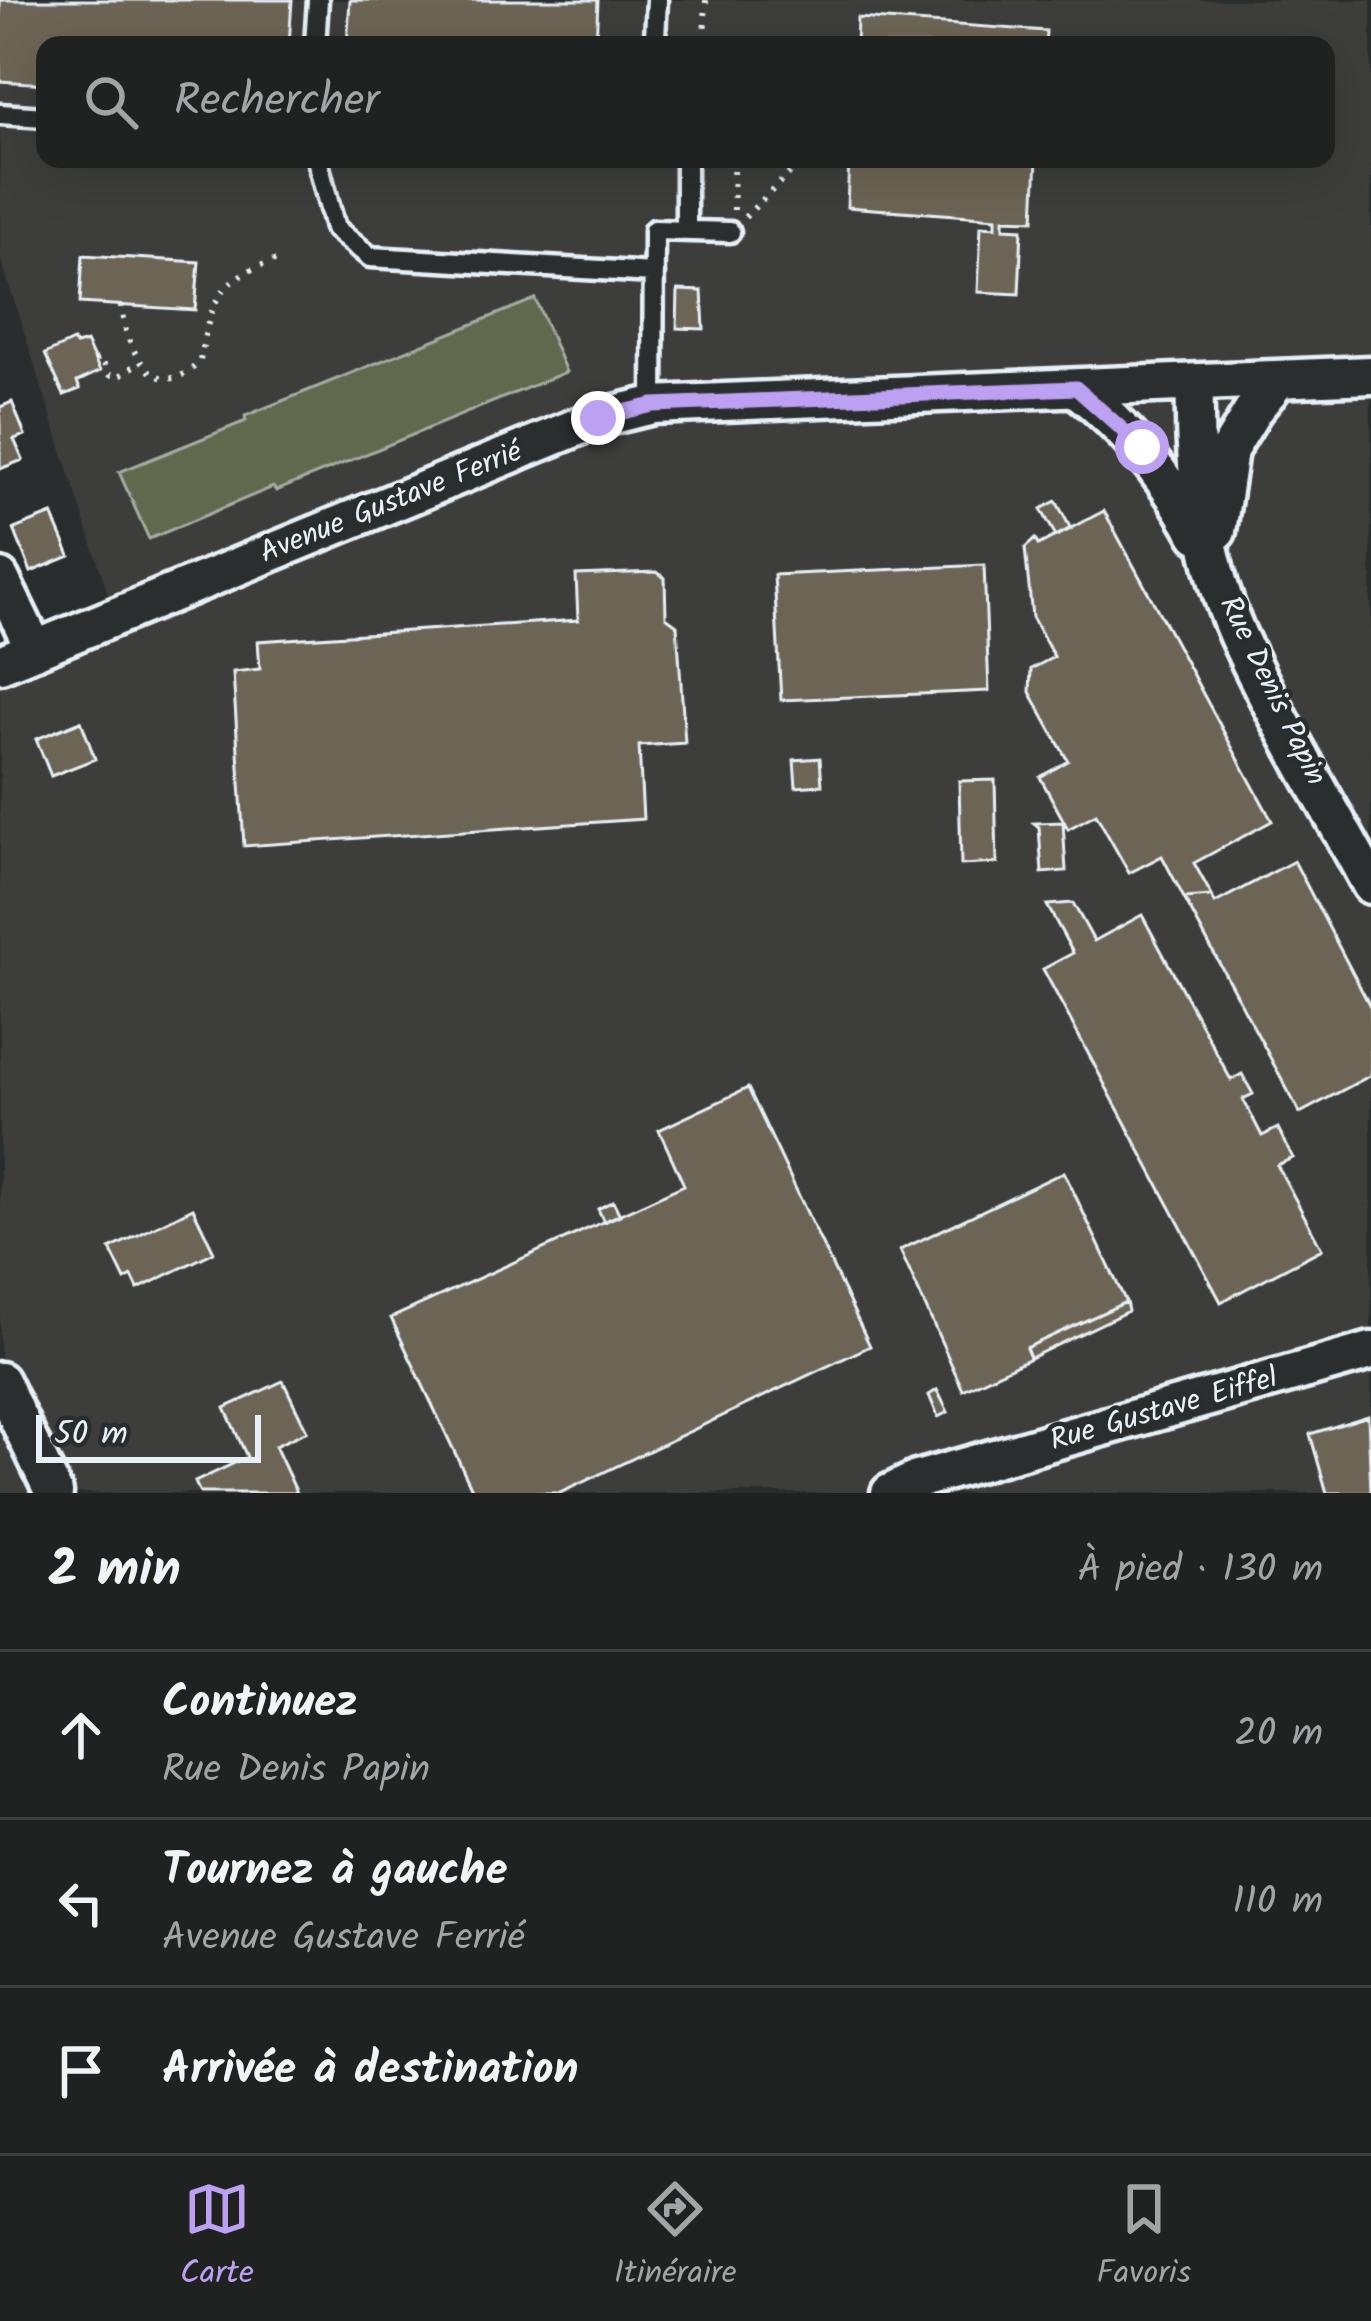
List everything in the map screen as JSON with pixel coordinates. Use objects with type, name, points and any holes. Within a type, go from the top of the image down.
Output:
[{"type":"street","name":"Avenue Gustave Ferrié","points":[[0,664],[598,418],[653,405],[1371,375]]},
{"type":"street","name":"Rue Denis Papin","points":[[1212,558],[1229,450],[1279,379]]},
{"type":"street","name":"Rue Denis Papin","points":[[1195,383],[1194,427],[1212,558],[1237,633],[1371,885]]},
{"type":"street","name":"Rue Denis Papin","points":[[1076,388],[1142,447],[1171,486],[1212,558]]},
{"type":"street","points":[[0,578],[35,650]]},
{"type":"street","name":"Rue Gustave Eiffel","points":[[890,1493],[917,1480],[1371,1351]]},
{"type":"street","points":[[0,1381],[54,1493]]},
{"type":"lane","points":[[316,36],[318,0]]},
{"type":"lane","points":[[655,36],[657,0]]},
{"type":"lane","points":[[0,114],[36,116]]},
{"type":"lane","points":[[319,168],[334,228],[370,257],[654,274]]},
{"type":"lane","points":[[686,168],[686,231]]},
{"type":"lane","points":[[653,405],[654,230],[730,232]]},
{"type":"path","points":[[704,36],[706,0]]},
{"type":"path","points":[[733,168],[734,228],[795,168]]},
{"type":"path","points":[[121,305],[128,345],[150,372],[167,378],[193,369],[200,361],[207,323],[222,289],[242,272],[281,260]]},
{"type":"path","points":[[95,360],[100,358],[110,375],[120,376],[139,362]]},
{"type":"shaded area","points":[[0,0],[1371,0],[1371,1493],[0,1493],[0,656],[112,606],[0,257]]},
{"type":"green space","points":[[535,299],[566,372],[149,539],[119,472]]},
{"type":"building","points":[[0,0],[292,0],[290,36],[36,36],[36,83],[0,81]]},
{"type":"building","points":[[350,0],[598,0],[596,36],[348,36]]},
{"type":"building","points":[[857,18],[1046,31],[1046,36],[856,36]]},
{"type":"building","points":[[849,168],[1037,168],[1034,220],[1004,219],[1004,228],[1022,229],[1019,294],[978,292],[981,226],[996,227],[996,218],[847,207]]},
{"type":"building","points":[[83,255],[199,262],[195,310],[80,303]]},
{"type":"building","points":[[678,290],[702,291],[704,329],[677,328]]},
{"type":"building","points":[[73,341],[76,345],[86,342],[100,371],[77,382],[80,389],[64,395],[45,354]]},
{"type":"building","points":[[12,402],[25,435],[14,439],[23,460],[0,469],[0,407]]},
{"type":"building","points":[[1056,501],[1071,529],[1056,536],[1041,509]]},
{"type":"building","points":[[1104,511],[1272,821],[1194,863],[1212,896],[1184,898],[1162,856],[1129,873],[1096,814],[1068,829],[1040,777],[1068,761],[1030,692],[1031,669],[1054,657],[1032,617],[1025,548],[1035,539],[1038,545]]},
{"type":"building","points":[[52,514],[70,556],[31,572],[14,529]]},
{"type":"building","points":[[984,565],[989,691],[781,700],[774,575]]},
{"type":"building","points":[[657,572],[665,578],[666,617],[677,625],[685,743],[639,746],[643,819],[244,846],[233,672],[260,669],[258,641],[578,620],[576,575]]},
{"type":"building","points":[[81,721],[95,759],[51,776],[36,739]]},
{"type":"building","points":[[820,758],[822,785],[796,787],[794,760]]},
{"type":"building","points":[[995,780],[997,863],[961,865],[959,781]]},
{"type":"building","points":[[1063,822],[1066,871],[1042,873],[1039,827],[1034,823]]},
{"type":"building","points":[[1294,861],[1371,1008],[1371,1075],[1300,1113],[1184,898],[1212,896],[1215,903]]},
{"type":"building","points":[[1073,903],[1094,941],[1142,915],[1231,1080],[1242,1074],[1253,1094],[1243,1099],[1262,1136],[1278,1128],[1293,1158],[1277,1165],[1322,1249],[1221,1302],[1043,969],[1073,953],[1047,905]]},
{"type":"building","points":[[748,1088],[870,1346],[560,1493],[474,1493],[391,1318],[684,1185],[659,1130]]},
{"type":"building","points":[[1064,1172],[1126,1302],[1026,1348],[1030,1358],[963,1390],[900,1250]]},
{"type":"building","points":[[613,1201],[620,1215],[604,1222],[598,1209]]},
{"type":"building","points":[[193,1208],[214,1252],[138,1289],[132,1276],[125,1280],[110,1249]]},
{"type":"building","points":[[1126,1302],[1128,1311],[1030,1358],[1026,1348]]},
{"type":"building","points":[[283,1381],[307,1431],[275,1446],[297,1493],[200,1493],[195,1482],[247,1457],[225,1408]]},
{"type":"building","points":[[937,1390],[948,1412],[938,1417],[929,1395]]},
{"type":"building","points":[[1368,1416],[1371,1493],[1327,1493],[1310,1434]]},
{"type":"route","points":[[598,418],[653,405],[1076,388],[1142,447]]}]
